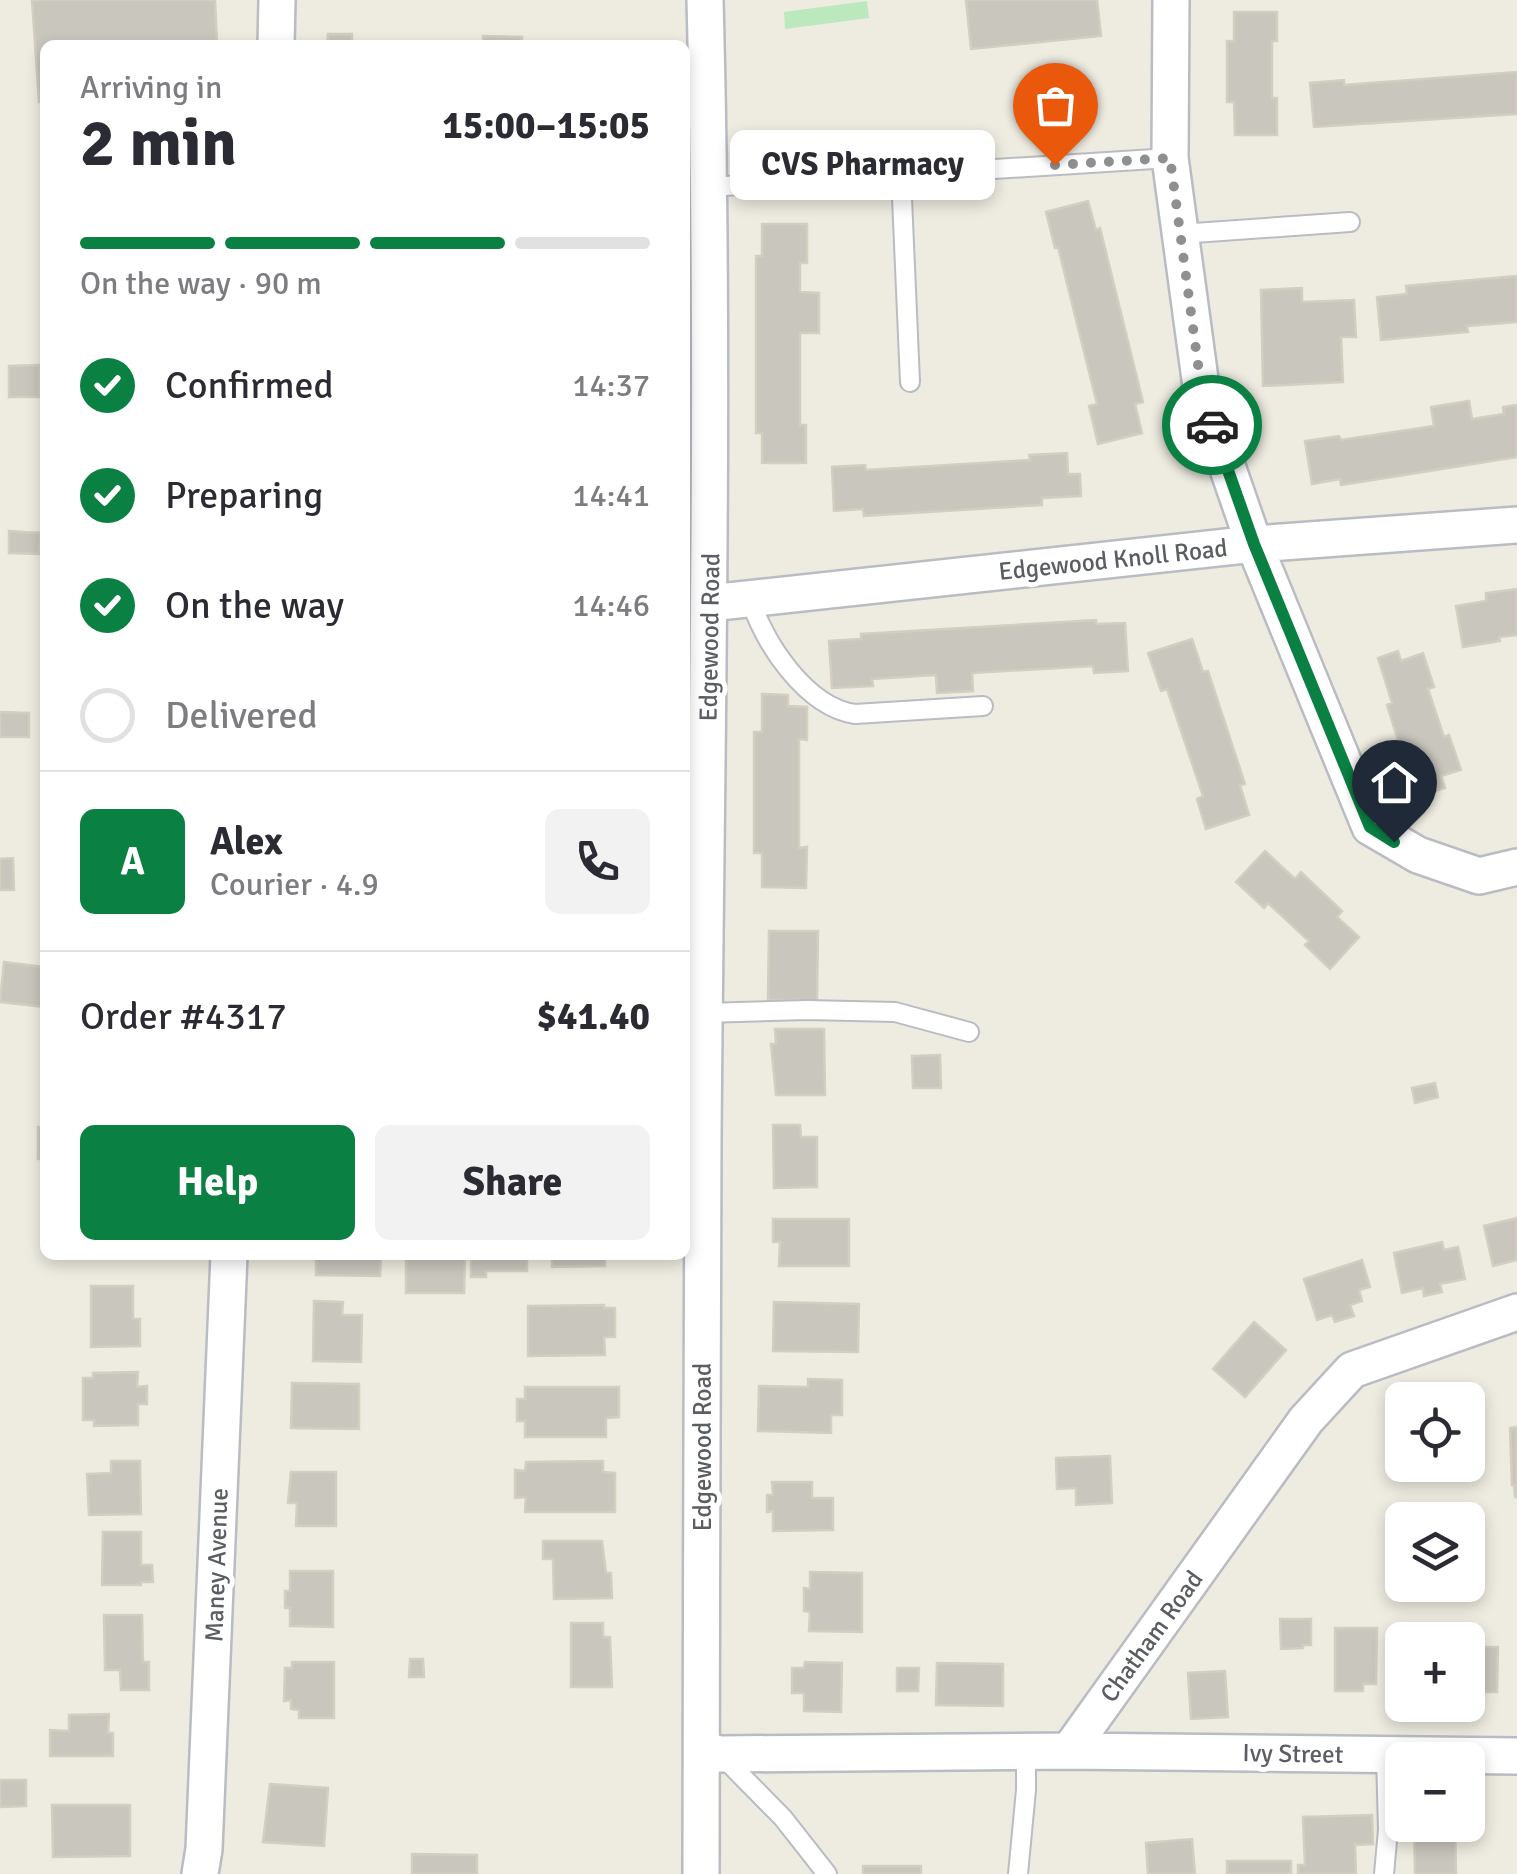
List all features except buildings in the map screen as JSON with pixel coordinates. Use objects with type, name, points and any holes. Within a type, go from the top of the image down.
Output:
[{"type":"street","points":[[276,40],[278,0]]},
{"type":"street","name":"Edgewood Road","points":[[701,1874],[711,1751],[694,1139],[704,1013],[710,602],[710,186],[705,0]]},
{"type":"street","points":[[1171,0],[1170,158],[1202,394],[1254,544],[1370,827],[1418,856],[1479,876],[1517,867]]},
{"type":"street","name":"Edgewood Knoll Road","points":[[710,602],[1254,544],[1517,525]]},
{"type":"street","name":"Maney Avenue","points":[[200,1874],[229,1260]]},
{"type":"street","name":"Chatham Road","points":[[1068,1750],[1306,1420],[1352,1370],[1517,1312]]},
{"type":"street","points":[[711,1751],[1068,1750]]},
{"type":"street","name":"Ivy Street","points":[[1068,1750],[1385,1754]]},
{"type":"street","name":"Ivy Street","points":[[1485,1756],[1517,1756]]},
{"type":"lane","points":[[710,186],[1170,158]]},
{"type":"lane","points":[[901,175],[910,382]]},
{"type":"lane","points":[[1180,234],[1350,222]]},
{"type":"lane","points":[[750,598],[757,623],[775,653],[819,697],[841,712],[983,706]]},
{"type":"lane","points":[[704,1013],[895,1012],[969,1032]]},
{"type":"lane","points":[[711,1751],[783,1818],[827,1874]]},
{"type":"lane","points":[[1018,1874],[1026,1751]]},
{"type":"lane","points":[[1384,1874],[1387,1842]]},
{"type":"green space","points":[[867,1],[869,18],[785,29],[784,12]]},
{"type":"way so far","points":[[1055,165],[1170,158],[1202,394],[1212,425]]},
{"type":"place","name":"CVS Pharmacy","points":[[1055,165]]},
{"type":"route","points":[[1212,425],[1254,544],[1370,827],[1394,842]]}]
